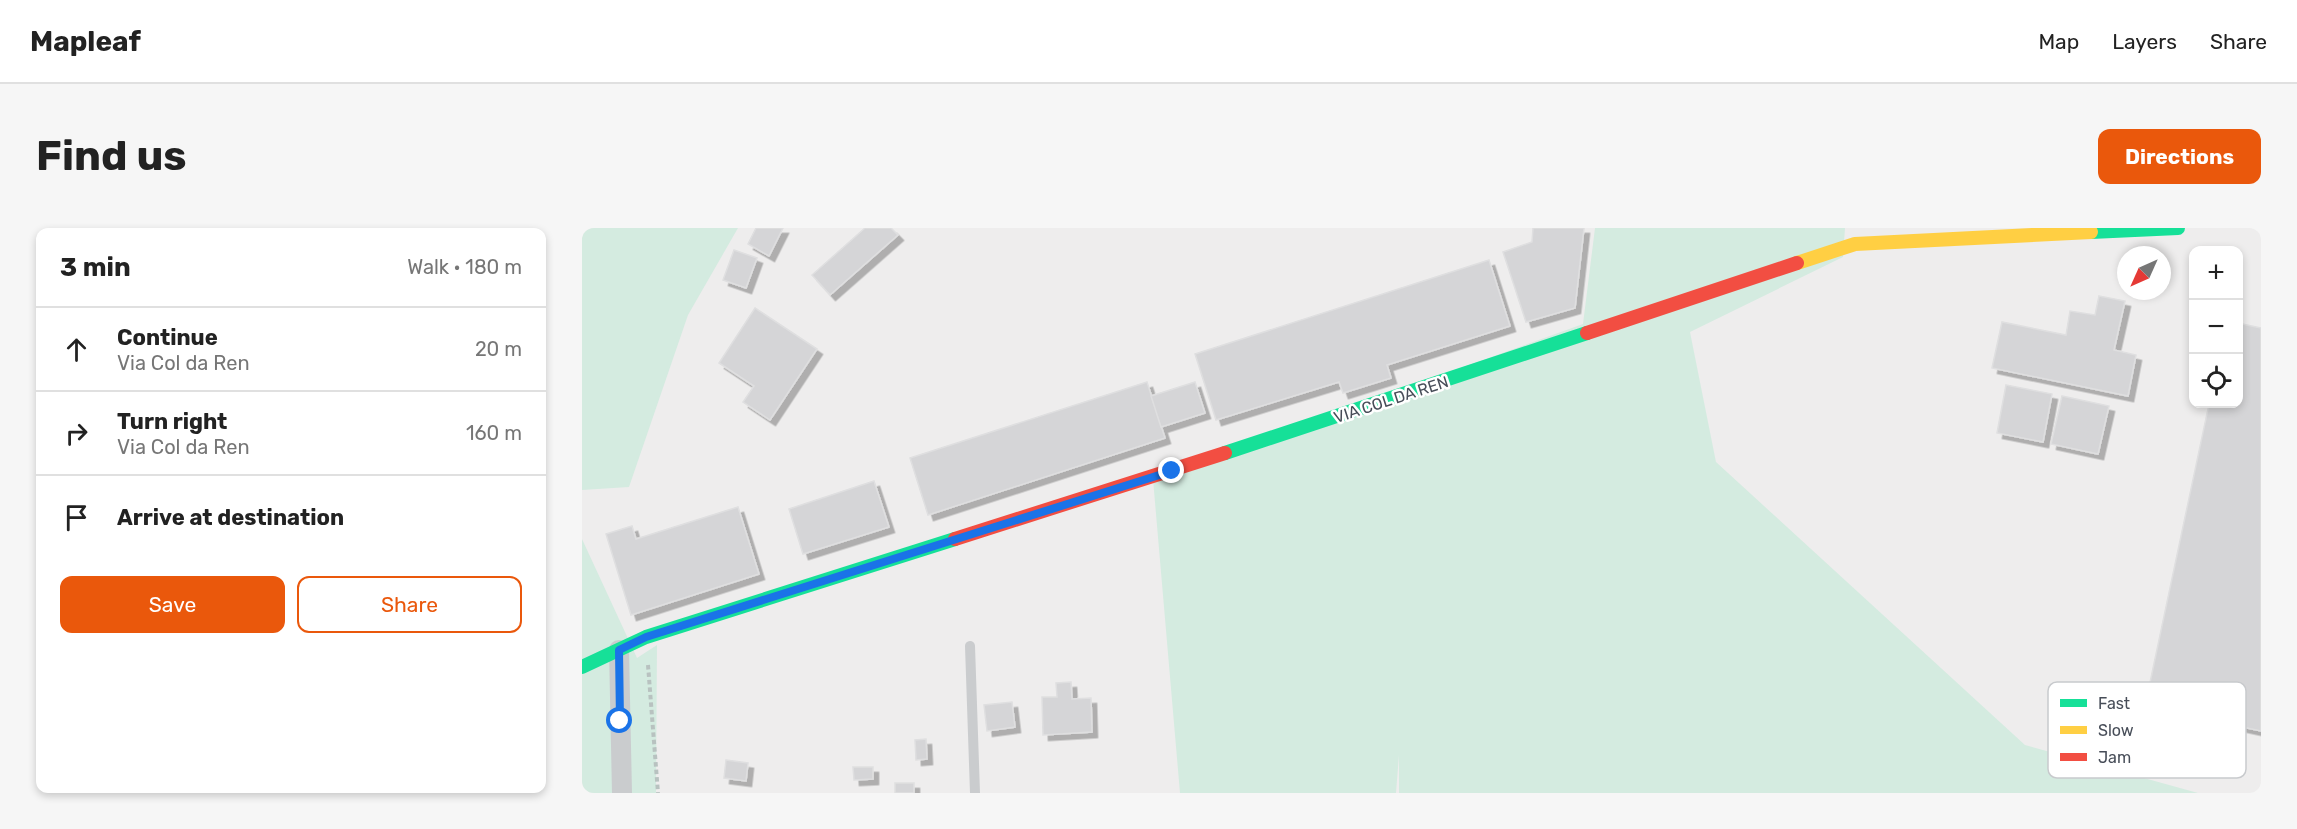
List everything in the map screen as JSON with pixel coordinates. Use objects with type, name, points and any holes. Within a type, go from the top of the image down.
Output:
[{"type":"street","name":"VIA COL DA REN","points":[[582,667],[646,637],[1172,471],[1855,244],[2178,228]]},
{"type":"street","points":[[619,650],[622,793]]},
{"type":"lane","points":[[970,646],[975,793]]},
{"type":"path","points":[[646,637],[658,793]]},
{"type":"green space","points":[[582,228],[738,228],[688,315],[629,487],[582,490]]},
{"type":"green space","points":[[1595,228],[1845,228],[1843,257],[1690,332],[1716,462],[2025,745],[2048,751],[2048,778],[2144,778],[2198,793],[1399,793],[1399,755],[1396,793],[1180,793],[1153,479],[1583,324]]},
{"type":"green space","points":[[582,539],[637,658],[657,645],[656,793],[582,793]]},
{"type":"building","points":[[756,228],[783,228],[769,256],[748,244]]},
{"type":"building","points":[[865,228],[891,228],[898,235],[830,295],[812,275]]},
{"type":"building","points":[[1533,228],[1584,228],[1575,308],[1526,322],[1503,252],[1532,242]]},
{"type":"building","points":[[734,250],[757,258],[746,288],[723,280]]},
{"type":"building","points":[[1489,260],[1510,326],[1387,365],[1391,378],[1343,393],[1339,382],[1216,420],[1195,354]]},
{"type":"building","points":[[2099,296],[2125,301],[2114,350],[2136,355],[2128,396],[1992,368],[2002,322],[2066,335],[2070,311],[2095,315]]},
{"type":"building","points":[[755,308],[817,349],[770,420],[743,402],[754,386],[719,363]]},
{"type":"building","points":[[2243,324],[2261,328],[2261,731],[2246,728],[2246,682],[2150,682],[2208,408],[2243,408]]},
{"type":"building","points":[[1147,382],[1165,438],[928,515],[910,458]]},
{"type":"building","points":[[1195,382],[1205,413],[1161,427],[1151,396]]},
{"type":"building","points":[[2006,385],[2052,394],[2043,442],[1997,433]]},
{"type":"building","points":[[2062,396],[2109,406],[2098,454],[2051,444]]},
{"type":"building","points":[[874,481],[889,527],[803,554],[789,509]]},
{"type":"building","points":[[738,507],[759,574],[631,615],[606,534],[632,526],[636,539]]},
{"type":"building","points":[[1071,682],[1072,699],[1091,698],[1092,732],[1043,735],[1042,697],[1057,697],[1056,683]]},
{"type":"building","points":[[1012,702],[1015,727],[987,731],[984,705]]},
{"type":"building","points":[[926,739],[927,759],[916,760],[915,740]]},
{"type":"building","points":[[726,760],[748,763],[746,781],[724,778]]},
{"type":"building","points":[[853,767],[873,767],[873,779],[854,780]]},
{"type":"building","points":[[895,783],[914,783],[914,793],[895,793]]},
{"type":"traffic: fast","points":[[2091,232],[2178,228]]},
{"type":"traffic: fast","points":[[1225,453],[1587,333]]},
{"type":"traffic: fast","points":[[582,667],[646,637],[955,539]]},
{"type":"traffic: slow","points":[[1797,263],[1855,244],[2091,232]]},
{"type":"traffic: jam","points":[[1587,333],[1797,263]]},
{"type":"traffic: jam","points":[[955,539],[1225,453]]},
{"type":"route","points":[[620,721],[619,650],[646,637],[1172,471]]}]
